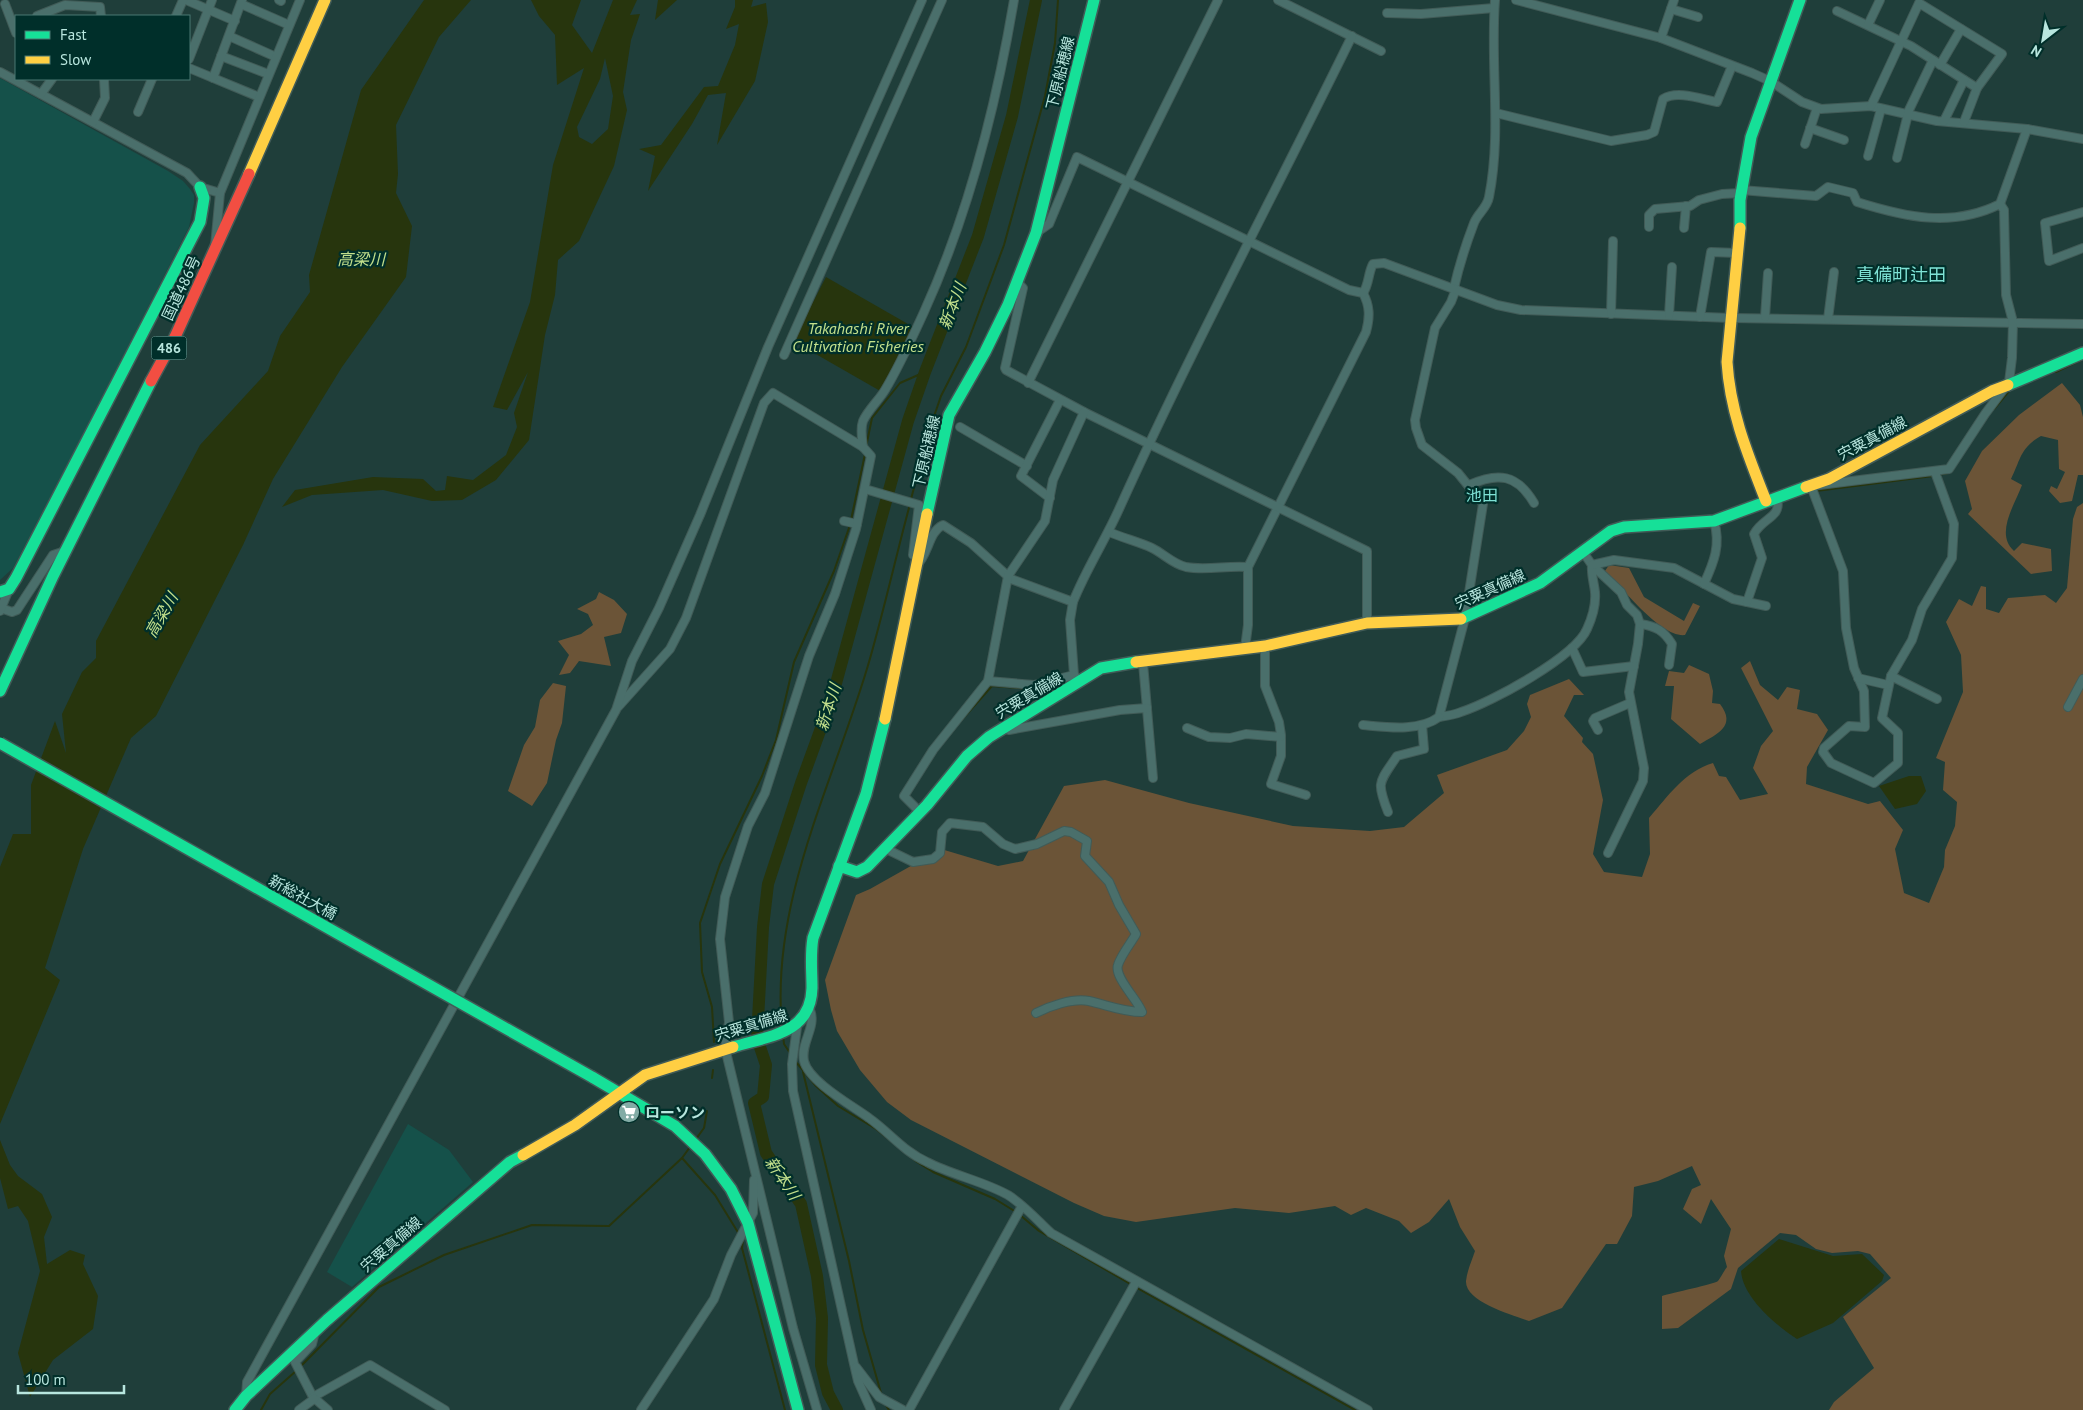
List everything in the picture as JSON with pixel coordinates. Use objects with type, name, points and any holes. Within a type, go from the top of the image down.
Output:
[{"type":"main road","name":"国道486号","points":[[0,691],[65,551],[175,338],[216,250],[325,0]]},
{"type":"main road","name":"下原船穂線","points":[[839,866],[866,794],[879,748],[915,567],[949,415],[985,352],[1018,283],[1036,233],[1094,0]]},
{"type":"main road","points":[[1775,500],[1737,425],[1730,400],[1726,362],[1741,192],[1751,137],[1800,0]]},
{"type":"main road","points":[[5,591],[200,222],[204,198],[200,187]]},
{"type":"main road","name":"宍粟真備線","points":[[839,866],[857,872],[867,867],[920,812],[967,756],[989,737],[1077,678],[1110,665],[1143,663],[1245,648],[1265,648],[1367,622],[1450,621],[1465,618],[1540,583],[1618,528],[1714,521],[1812,489],[2009,382],[2045,370],[2082,354]]},
{"type":"main road","name":"新総社大橋","points":[[0,743],[620,1092],[675,1126],[706,1154],[731,1189],[748,1223],[798,1410]]},
{"type":"main road","points":[[810,1010],[814,935],[839,866]]},
{"type":"main road","name":"宍粟真備線","points":[[235,1410],[246,1396],[315,1330],[510,1162],[574,1125],[645,1075],[661,1068],[793,1028],[810,1010]]},
{"type":"street","points":[[176,15],[184,0],[235,20]]},
{"type":"street","points":[[190,57],[212,0]]},
{"type":"street","points":[[216,250],[214,242],[220,193],[300,0]]},
{"type":"street","points":[[246,1396],[248,1382],[616,710],[632,661],[659,608],[700,515],[768,347],[922,0]]},
{"type":"street","points":[[784,355],[942,0]]},
{"type":"street","points":[[862,447],[863,421],[894,376],[924,312],[960,225],[978,166],[1005,56],[1014,0]]},
{"type":"street","points":[[1028,383],[1218,0]]},
{"type":"street","points":[[1278,0],[1381,50]]},
{"type":"street","points":[[1516,0],[1541,3],[1661,38],[1770,81],[1802,102],[1821,109],[1871,106],[1944,121],[2026,129],[2083,139]]},
{"type":"street","points":[[1661,38],[1674,0]]},
{"type":"street","points":[[1868,24],[1880,0]]},
{"type":"street","points":[[213,78],[242,2],[289,25]]},
{"type":"street","points":[[1871,106],[1917,2],[2002,54],[1977,88],[1964,122]]},
{"type":"street","points":[[5,4],[15,28]]},
{"type":"street","points":[[40,15],[65,5],[101,4]]},
{"type":"street","points":[[1387,13],[1422,14],[1495,4],[1493,44],[1496,113],[1489,200],[1475,221],[1458,271],[1451,302],[1435,328],[1415,420],[1422,445],[1458,473],[1483,504],[1465,618],[1439,717]]},
{"type":"street","points":[[1671,9],[1698,17]]},
{"type":"street","points":[[1837,11],[1901,41],[1977,88]]},
{"type":"street","points":[[1897,158],[1909,115],[1937,62],[1961,29]]},
{"type":"street","points":[[228,36],[276,56]]},
{"type":"street","points":[[988,681],[1034,685],[1077,678],[1070,620],[1073,602],[1080,583],[1109,532],[1149,442],[1352,36]]},
{"type":"street","points":[[221,56],[268,74]]},
{"type":"street","points":[[1496,113],[1601,139],[1620,141],[1654,132],[1663,99],[1667,96],[1674,95],[1717,102],[1732,66]]},
{"type":"street","points":[[190,68],[259,97]]},
{"type":"street","points":[[0,72],[187,173],[200,187],[220,193]]},
{"type":"street","points":[[41,94],[51,80]]},
{"type":"street","points":[[93,122],[105,98],[104,80]]},
{"type":"street","points":[[138,112],[152,80]]},
{"type":"street","points":[[1944,121],[1964,80]]},
{"type":"street","points":[[1805,144],[1817,108]]},
{"type":"street","points":[[1868,156],[1881,108]]},
{"type":"street","points":[[1810,128],[1844,140]]},
{"type":"street","points":[[2000,204],[2026,129]]},
{"type":"street","points":[[1036,233],[1049,224],[1077,157],[1349,290],[1362,293]]},
{"type":"street","points":[[1648,227],[1649,215],[1655,209],[1686,206],[1722,194],[1741,192],[1816,196],[1828,187],[1853,193],[1856,202],[1894,214],[1945,220],[1959,218],[2000,204]]},
{"type":"street","points":[[1936,475],[1954,524],[1952,558],[1922,609],[1912,640],[1891,676],[1882,718],[1898,733],[1898,763],[1874,783],[1831,763],[1823,752],[1824,748],[1849,726],[1865,727],[1864,691],[1854,668],[1846,628],[1843,571],[1812,489],[1936,475],[1951,467],[1979,422],[2009,382],[2013,322],[2006,295],[2004,210],[2000,204]]},
{"type":"street","points":[[1684,228],[1686,206]]},
{"type":"street","points":[[2083,212],[2045,223],[2049,261],[2083,248]]},
{"type":"street","points":[[1611,314],[1613,242]]},
{"type":"street","points":[[1700,317],[1711,252],[1737,253]]},
{"type":"street","points":[[1362,293],[1366,288],[1368,272],[1373,264],[1384,263],[1497,305],[1521,310],[1731,318],[1765,317],[2083,324]]},
{"type":"street","points":[[1669,315],[1672,267]]},
{"type":"street","points":[[1828,319],[1834,272]]},
{"type":"street","points":[[1765,317],[1768,273]]},
{"type":"street","points":[[1018,283],[1023,288],[1004,368],[1060,400],[1367,550],[1367,622]]},
{"type":"street","points":[[1245,648],[1248,625],[1248,567],[1366,332],[1369,309],[1362,293]]},
{"type":"street","points":[[616,710],[670,649],[686,618],[764,403],[773,393],[862,447],[871,456],[865,488],[851,523],[836,594],[808,656],[765,793],[748,826],[725,897],[720,939],[729,1022],[728,1048],[754,1170],[793,1328],[817,1410]]},
{"type":"street","points":[[1050,498],[1021,476],[1060,400]]},
{"type":"street","points":[[920,812],[904,796],[933,750],[988,681],[1008,576],[1041,529],[1053,480],[1084,412]]},
{"type":"street","points":[[960,427],[1027,466]]},
{"type":"street","points":[[1469,485],[1492,476],[1510,479],[1524,487],[1534,503]]},
{"type":"street","points":[[865,488],[919,505],[912,563],[915,567],[921,562],[936,528],[943,525],[971,542],[1008,576],[1019,583],[1073,602]]},
{"type":"street","points":[[1747,602],[1762,558],[1754,534],[1766,519],[1778,512],[1775,500]]},
{"type":"street","points":[[1704,584],[1713,564],[1718,544],[1714,521]]},
{"type":"street","points":[[1109,532],[1151,548],[1175,563],[1186,566],[1206,569],[1231,565],[1248,567]]},
{"type":"street","points":[[5,591],[1,610],[12,612],[17,610],[53,555],[65,551]]},
{"type":"street","points":[[1583,552],[1592,565],[1621,592],[1627,605],[1638,615],[1640,624],[1629,692],[1644,768],[1644,781],[1608,853]]},
{"type":"street","points":[[1592,565],[1614,560],[1674,568],[1733,599],[1766,606]]},
{"type":"street","points":[[1363,725],[1394,727],[1422,725],[1430,724],[1439,717],[1460,713],[1491,700],[1529,678],[1572,648],[1580,642],[1591,618],[1595,594],[1592,565]]},
{"type":"street","points":[[1640,624],[1653,625],[1668,638],[1672,644],[1669,665]]},
{"type":"street","points":[[1265,648],[1265,686],[1279,722],[1281,737],[1281,756],[1271,784],[1306,795]]},
{"type":"street","points":[[1572,648],[1583,672],[1634,666]]},
{"type":"street","points":[[1143,663],[1153,778]]},
{"type":"street","points":[[1891,676],[1937,699]]},
{"type":"street","points":[[1858,678],[1888,685]]},
{"type":"street","points":[[2068,707],[2083,679]]},
{"type":"street","points":[[1598,730],[1594,721],[1596,718],[1630,703]]},
{"type":"street","points":[[1002,728],[1008,730],[1120,710],[1147,708]]},
{"type":"street","points":[[1388,812],[1379,789],[1379,783],[1397,756],[1424,749],[1422,725]]},
{"type":"street","points":[[1186,728],[1209,737],[1230,738],[1246,734],[1281,737]]},
{"type":"street","points":[[884,848],[913,862],[933,859],[940,853],[942,832],[950,823],[983,827],[1003,844],[1015,849],[1037,844],[1064,831],[1071,832],[1086,841],[1085,856],[1109,882],[1119,905],[1136,934],[1118,965],[1118,971],[1119,977],[1138,1002],[1142,1012],[1127,1012],[1087,1000],[1069,1002],[1036,1013]]},
{"type":"street","points":[[810,1010],[814,1019],[805,1046],[804,1061],[809,1071],[836,1096],[869,1118],[892,1139],[924,1161],[1007,1195],[1051,1233],[1368,1410]]},
{"type":"street","points":[[793,1028],[793,1091],[858,1381],[871,1410]]},
{"type":"street","points":[[641,1410],[714,1300],[731,1255],[753,1213],[754,1170]]},
{"type":"street","points":[[909,1410],[1022,1206]]},
{"type":"street","points":[[1064,1410],[1136,1282]]},
{"type":"street","points":[[315,1330],[312,1344],[296,1359],[298,1369],[314,1398],[328,1410]]},
{"type":"street","points":[[854,1364],[879,1397],[904,1410]]},
{"type":"street","points":[[300,1410],[314,1398],[370,1365],[445,1410]]},
{"type":"shaded area","points":[[0,78],[168,171],[183,181],[190,189],[194,195],[194,203],[189,227],[75,450],[13,568],[0,580]]},
{"type":"shaded area","points":[[2062,383],[2080,405],[2083,417],[2083,475],[2078,475],[2072,501],[2060,503],[2049,491],[2051,486],[2057,489],[2065,472],[2059,469],[2058,440],[2041,436],[2034,440],[2022,454],[2011,479],[2022,485],[2008,520],[2006,536],[2014,551],[2022,543],[2051,549],[2052,571],[2031,574],[1968,514],[1972,509],[1965,481],[1982,451],[2019,415]]},
{"type":"shaded area","points":[[2083,503],[2083,1410],[1829,1410],[1834,1402],[1874,1368],[1843,1317],[1891,1278],[1870,1254],[1858,1251],[1832,1253],[1816,1249],[1796,1235],[1780,1233],[1738,1268],[1731,1289],[1678,1328],[1662,1329],[1662,1296],[1718,1281],[1727,1267],[1724,1256],[1731,1229],[1711,1199],[1701,1224],[1683,1209],[1692,1189],[1701,1185],[1692,1166],[1658,1181],[1634,1187],[1632,1216],[1617,1244],[1606,1244],[1562,1308],[1529,1321],[1491,1307],[1473,1295],[1468,1289],[1466,1281],[1468,1269],[1475,1251],[1460,1227],[1449,1199],[1429,1222],[1411,1233],[1399,1221],[1366,1208],[1351,1215],[1335,1206],[1289,1213],[1235,1208],[1136,1222],[1104,1216],[1074,1203],[911,1120],[887,1102],[860,1070],[837,1031],[825,980],[856,895],[941,849],[998,866],[1023,861],[1064,786],[1105,780],[1189,803],[1293,826],[1370,831],[1404,827],[1444,793],[1437,775],[1507,750],[1524,731],[1531,717],[1527,704],[1530,695],[1569,679],[1584,695],[1574,695],[1564,716],[1583,738],[1582,742],[1593,754],[1603,800],[1593,854],[1604,872],[1642,877],[1650,854],[1649,818],[1677,786],[1693,772],[1703,767],[1713,763],[1719,776],[1726,777],[1740,800],[1768,794],[1753,768],[1761,746],[1773,731],[1741,668],[1750,661],[1760,685],[1778,700],[1787,687],[1800,690],[1797,709],[1817,714],[1828,730],[1807,767],[1806,784],[1868,804],[1880,801],[1903,830],[1895,849],[1904,893],[1929,903],[1944,867],[1945,850],[1955,826],[1957,802],[1943,790],[1945,762],[1936,758],[1963,692],[1961,655],[1946,622],[1959,599],[1972,606],[1981,586],[1986,587],[1986,609],[1999,613],[2008,598],[2045,595],[2056,603],[2067,588],[2073,519],[2077,507]]},
{"type":"shaded area","points":[[1609,565],[1629,568],[1644,597],[1684,621],[1693,603],[1700,606],[1685,635],[1675,634],[1665,629],[1642,610],[1605,571]]},
{"type":"shaded area","points":[[599,592],[614,600],[627,614],[621,633],[604,637],[611,666],[579,661],[570,673],[559,675],[569,655],[558,641],[581,634],[593,625],[588,614],[577,609],[596,599]]},
{"type":"shaded area","points":[[1689,665],[1709,674],[1713,691],[1712,703],[1720,704],[1726,718],[1726,724],[1718,733],[1700,744],[1671,719],[1674,686],[1665,686],[1669,671],[1684,673]]},
{"type":"shaded area","points":[[553,683],[566,686],[562,723],[556,740],[547,783],[532,806],[508,791],[524,745],[535,727],[540,700]]},
{"type":"shaded area","points":[[408,1124],[449,1150],[473,1182],[352,1287],[327,1272]]},
{"type":"water","name":"高梁川","points":[[424,0],[471,0],[439,37],[396,125],[398,174],[396,193],[412,226],[406,277],[342,367],[273,479],[243,545],[156,716],[131,738],[83,849],[45,968],[60,980],[0,1124],[0,867],[13,834],[31,834],[31,785],[55,721],[66,753],[62,714],[82,672],[96,658],[96,641],[200,445],[268,371],[280,336],[310,292],[309,275],[361,90]]},
{"type":"water","points":[[531,0],[581,0],[572,25],[592,53],[613,0],[637,0],[630,15],[640,14],[631,40],[623,92],[627,110],[614,166],[579,241],[558,260],[555,295],[545,335],[529,440],[496,480],[462,500],[432,501],[383,490],[312,495],[282,507],[295,490],[373,477],[423,479],[436,491],[445,490],[447,476],[473,480],[506,455],[517,427],[514,413],[528,372],[507,410],[493,407],[530,302],[553,165],[584,68],[557,85],[555,35],[539,16]],"holes":[[[605,58],[613,96],[608,129],[592,144],[579,137],[577,127],[600,79]]]},
{"type":"water","points":[[658,0],[677,0],[655,20]]},
{"type":"water","points":[[735,0],[753,0],[751,7],[766,3],[768,22],[755,81],[717,145],[726,93],[708,95],[692,124],[648,191],[655,156],[639,149],[661,145],[704,87],[718,86],[735,45],[739,24],[726,29],[735,7]]},
{"type":"water","name":"Takahashi River Cultivation Fisheries","points":[[826,277],[915,328],[882,392],[793,341]]},
{"type":"water","points":[[1909,776],[1921,776],[1926,791],[1917,804],[1895,809],[1879,786]]},
{"type":"water","points":[[0,1140],[10,1165],[18,1176],[42,1194],[52,1217],[44,1237],[47,1264],[70,1250],[85,1255],[83,1264],[98,1296],[93,1329],[53,1360],[30,1397],[18,1353],[40,1271],[28,1221],[18,1206],[8,1209],[0,1178]]},
{"type":"water","points":[[1779,1239],[1833,1256],[1862,1254],[1884,1275],[1882,1281],[1833,1323],[1797,1339],[1780,1326],[1754,1301],[1743,1281],[1741,1271]]},
{"type":"waterway","name":"新本川","points":[[837,1410],[828,1393],[821,1365],[822,1318],[817,1276],[801,1204],[766,1153],[754,1103],[763,1097],[766,1065],[757,1038],[763,927],[768,884],[801,783],[832,698],[908,421],[978,236],[1012,116],[1036,0]]},
{"type":"waterway","points":[[911,499],[930,428],[941,396],[966,347],[1004,245],[1045,96],[1055,43],[1058,0]]},
{"type":"waterway","points":[[2056,372],[2081,360]]},
{"type":"waterway","points":[[866,447],[872,418],[900,383],[925,372]]},
{"type":"waterway","points":[[1994,409],[2010,390]]},
{"type":"waterway","points":[[851,520],[865,454]]},
{"type":"waterway","points":[[1952,471],[1960,458]]},
{"type":"waterway","points":[[1938,475],[1948,473]]},
{"type":"waterway","points":[[1816,491],[1933,476]]},
{"type":"waterway","points":[[782,1028],[781,980],[786,934],[795,888],[808,842],[869,662],[910,504]]},
{"type":"waterway","points":[[714,1042],[712,1007],[702,972],[700,923],[720,864],[762,776],[776,740],[794,662],[834,571],[850,525]]},
{"type":"waterway","points":[[1551,582],[1571,567]]},
{"type":"waterway","points":[[958,724],[992,686],[1031,689],[1044,686]]},
{"type":"waterway","points":[[783,1035],[784,1044],[790,1053]]},
{"type":"waterway","points":[[796,1062],[816,1086],[838,1106],[876,1129],[917,1162],[933,1172],[995,1199],[1016,1212]]},
{"type":"waterway","points":[[712,1078],[713,1070]]},
{"type":"waterway","points":[[803,1072],[849,1261],[863,1330],[881,1393]]},
{"type":"waterway","points":[[696,1139],[704,1128],[707,1111]]},
{"type":"waterway","points":[[301,1366],[379,1287],[444,1255],[532,1225],[609,1226],[682,1158],[690,1147]]},
{"type":"waterway","points":[[682,1158],[715,1195],[739,1234]]},
{"type":"waterway","points":[[1020,1215],[1039,1231],[1132,1285]]},
{"type":"waterway","points":[[743,1240],[742,1248],[785,1410]]},
{"type":"waterway","points":[[1137,1288],[1355,1410]]},
{"type":"waterway","points":[[261,1410],[270,1394],[296,1371]]},
{"type":"waterway","points":[[885,1404],[889,1410]]},
{"type":"traffic: fast","points":[[927,514],[949,415],[985,352],[1008,305],[1036,233],[1094,0]]},
{"type":"traffic: fast","points":[[1740,228],[1740,200],[1751,137],[1800,0]]},
{"type":"traffic: fast","points":[[0,592],[9,589],[16,578],[200,222],[204,198],[200,187]]},
{"type":"traffic: fast","points":[[2008,385],[2083,353]]},
{"type":"traffic: fast","points":[[0,691],[53,576],[151,381]]},
{"type":"traffic: fast","points":[[1461,619],[1540,583],[1611,531],[1624,527],[1714,521],[1806,487]]},
{"type":"traffic: fast","points":[[839,866],[857,872],[867,867],[927,805],[967,756],[989,737],[1101,668],[1136,662]]},
{"type":"traffic: fast","points":[[733,1047],[785,1031],[796,1024],[804,1015],[810,1003],[813,938],[866,794],[885,719]]},
{"type":"traffic: fast","points":[[0,743],[592,1077]]},
{"type":"traffic: fast","points":[[592,1077],[675,1126],[705,1154],[731,1189],[748,1223],[798,1410]]},
{"type":"traffic: fast","points":[[235,1410],[246,1396],[327,1320],[510,1162],[523,1155]]},
{"type":"traffic: slow","points":[[249,174],[325,0]]},
{"type":"traffic: slow","points":[[1740,228],[1727,362],[1736,416],[1766,501]]},
{"type":"traffic: slow","points":[[1806,487],[1829,479],[1992,391],[2008,385]]},
{"type":"traffic: slow","points":[[885,719],[927,514]]},
{"type":"traffic: slow","points":[[1136,662],[1265,646],[1367,623],[1461,619]]},
{"type":"traffic: slow","points":[[523,1155],[575,1125],[645,1075],[733,1047]]},
{"type":"traffic: jam","points":[[151,381],[175,337],[249,174]]},
{"type":"place","name":"ローソン","points":[[629,1112]]},
{"type":"district","name":"真備町辻田","points":[[1901,274]]},
{"type":"district","name":"池田","points":[[1482,495]]}]
